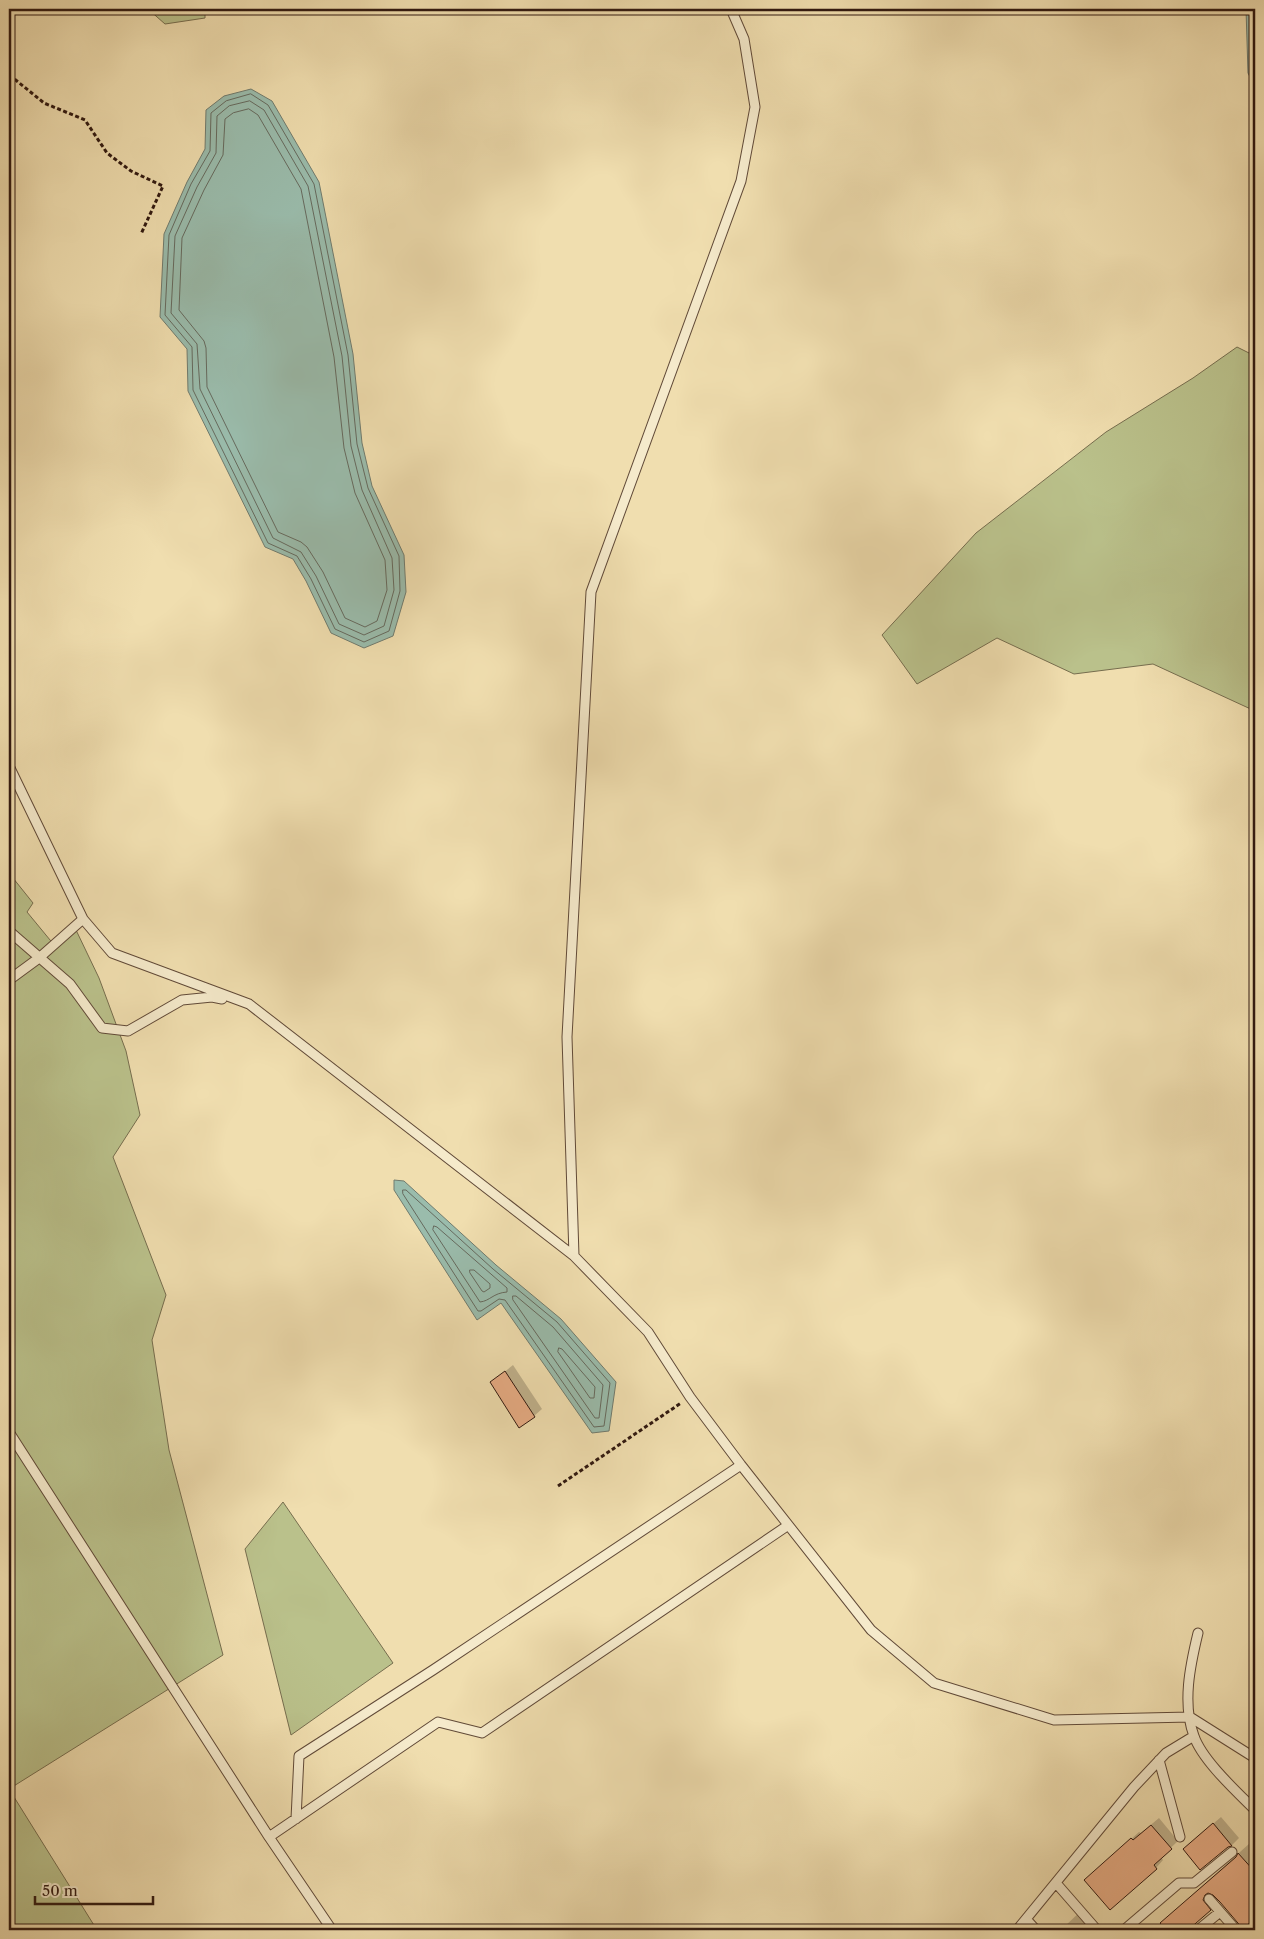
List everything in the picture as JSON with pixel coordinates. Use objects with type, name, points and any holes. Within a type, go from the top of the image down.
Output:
[{"type":"lane","points":[[574,1256],[567,1037],[591,592],[741,181],[755,107],[744,38],[731,9]]},
{"type":"lane","points":[[9,766],[83,918],[112,953],[249,1004],[574,1256],[648,1332],[690,1397],[787,1526],[871,1630],[934,1683],[1054,1720],[1190,1717],[1255,1758]]},
{"type":"lane","points":[[9,980],[39,958],[83,918]]},
{"type":"lane","points":[[9,931],[70,984],[102,1028],[128,1031],[182,1000],[212,996],[249,1004]]},
{"type":"lane","points":[[9,1432],[269,1837],[332,1930]]},
{"type":"lane","points":[[296,1819],[299,1756],[433,1670],[741,1465]]},
{"type":"lane","points":[[269,1837],[438,1722],[482,1733],[787,1526]]},
{"type":"lane","points":[[1198,1633],[1189,1678],[1190,1717],[1194,1736],[1214,1766],[1255,1810]]},
{"type":"lane","points":[[1017,1930],[1134,1787],[1166,1753],[1194,1736]]},
{"type":"lane","points":[[1159,1760],[1180,1837]]},
{"type":"lane","points":[[1124,1930],[1179,1883],[1194,1883],[1232,1852]]},
{"type":"lane","points":[[1056,1883],[1097,1930]]},
{"type":"lane","points":[[1208,1899],[1236,1930]]},
{"type":"lane","points":[[1198,1930],[1220,1912]]},
{"type":"lane","points":[[1026,1919],[1036,1930]]},
{"type":"path","points":[[9,68],[12,77],[44,103],[85,120],[107,153],[131,171],[163,186],[141,234]]},
{"type":"path","points":[[558,1486],[690,1397]]},
{"type":"green space","points":[[148,9],[205,9],[205,18],[165,24]]},
{"type":"green space","points":[[1237,347],[1255,356],[1255,711],[1153,664],[1074,674],[997,638],[917,684],[882,635],[976,533],[1106,432],[1193,378]]},
{"type":"green space","points":[[9,873],[33,903],[27,912],[55,946],[76,930],[99,978],[126,1051],[140,1115],[113,1157],[166,1295],[152,1340],[169,1450],[223,1655],[9,1789]]},
{"type":"green space","points":[[283,1502],[393,1663],[291,1735],[245,1549]]},
{"type":"green space","points":[[9,1789],[97,1930],[9,1930]]},
{"type":"water","points":[[1246,9],[1255,9],[1255,87],[1248,73]]},
{"type":"water","points":[[251,89],[272,101],[319,182],[353,354],[362,443],[372,486],[404,555],[406,592],[393,636],[364,648],[331,633],[306,581],[293,559],[265,547],[188,391],[187,349],[160,317],[164,234],[187,182],[205,149],[206,110],[224,96]]},
{"type":"water","points":[[394,1180],[404,1181],[496,1265],[561,1319],[616,1382],[609,1431],[592,1433],[501,1303],[477,1320],[394,1190]]},
{"type":"building","points":[[505,1371],[535,1417],[519,1428],[490,1382]]},
{"type":"building","points":[[1213,1823],[1232,1846],[1228,1847],[1200,1870],[1183,1849]]},
{"type":"building","points":[[1151,1825],[1172,1849],[1154,1865],[1157,1869],[1110,1910],[1084,1880],[1131,1838],[1133,1840]]},
{"type":"building","points":[[1238,1853],[1255,1872],[1255,1918],[1243,1929],[1220,1902],[1208,1893],[1203,1900],[1211,1910],[1188,1930],[1166,1930],[1160,1923],[1236,1857]]}]
